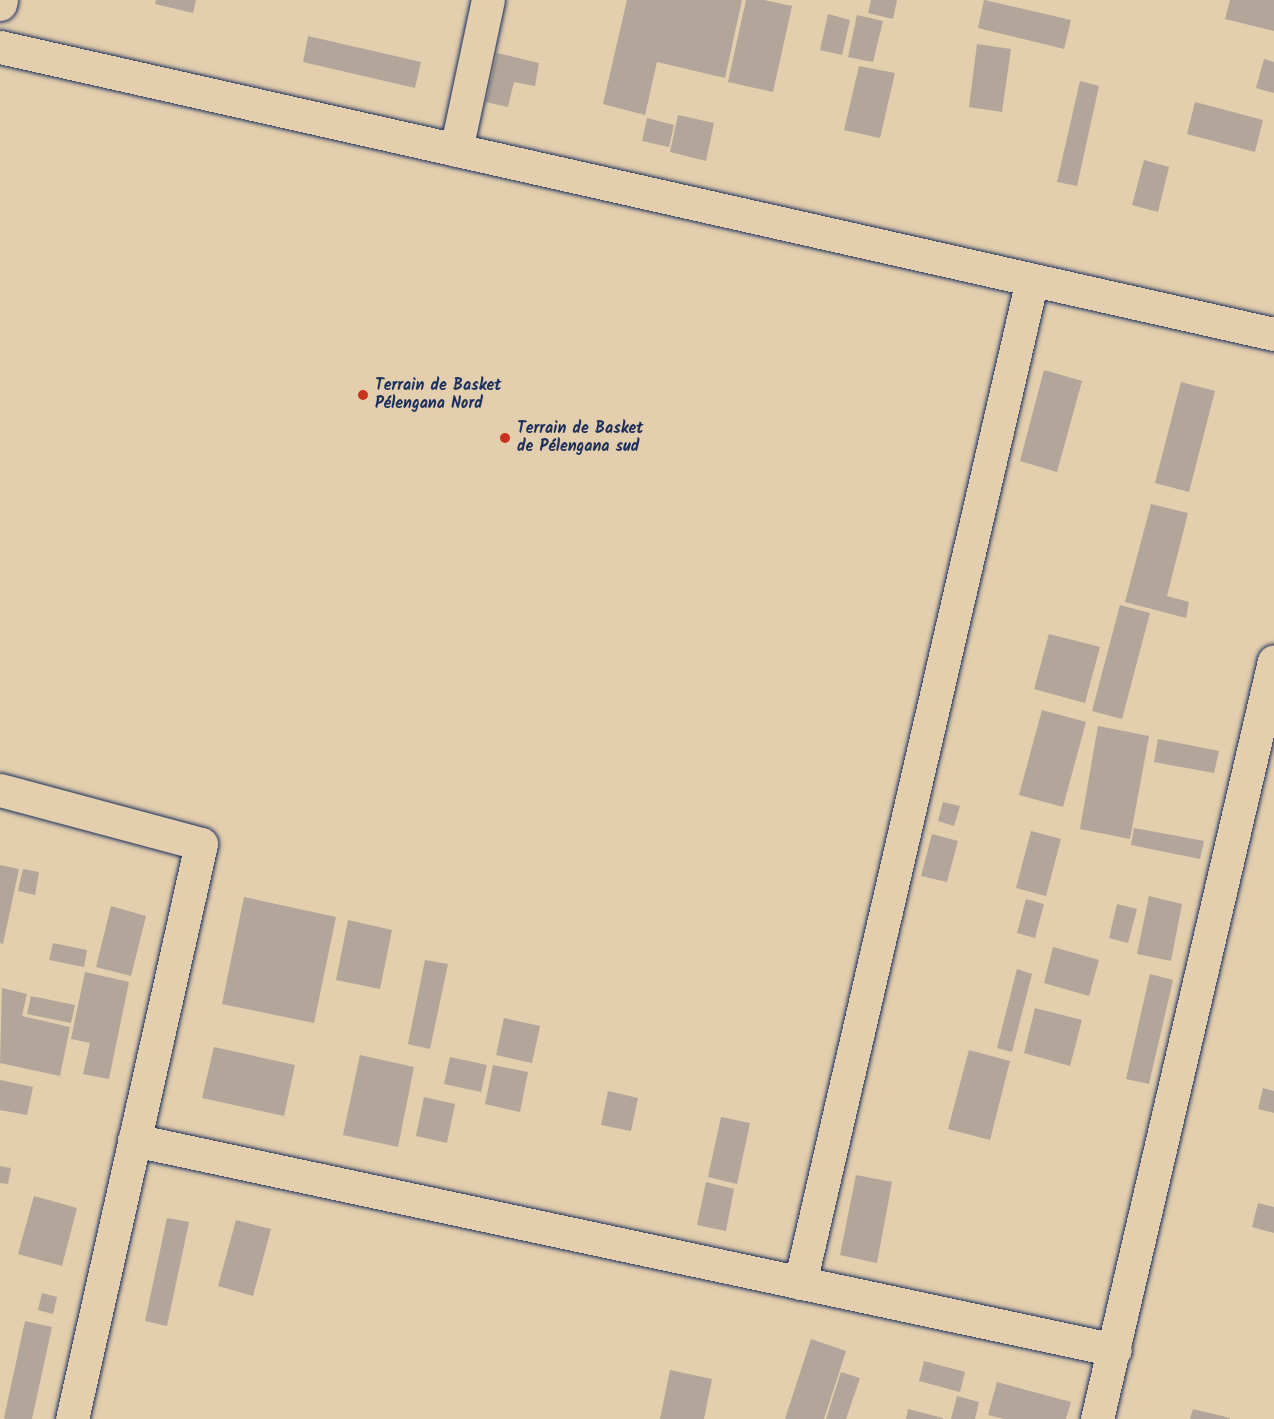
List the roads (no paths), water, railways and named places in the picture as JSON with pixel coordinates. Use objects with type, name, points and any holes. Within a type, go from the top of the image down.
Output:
[{"type":"street","points":[[456,150],[488,0]]},
{"type":"street","points":[[0,47],[1274,334]]},
{"type":"street","points":[[800,1283],[1032,280]]},
{"type":"street","points":[[1098,1419],[1269,702],[1274,661]]},
{"type":"street","points":[[0,790],[201,843],[72,1419]]},
{"type":"street","points":[[134,1140],[1115,1350]]},
{"type":"place","name":"Terrain de Basket Pélengana Nord","points":[[363,395]]},
{"type":"place","name":"Terrain de Basket de Pélengana sud","points":[[505,438]]}]
